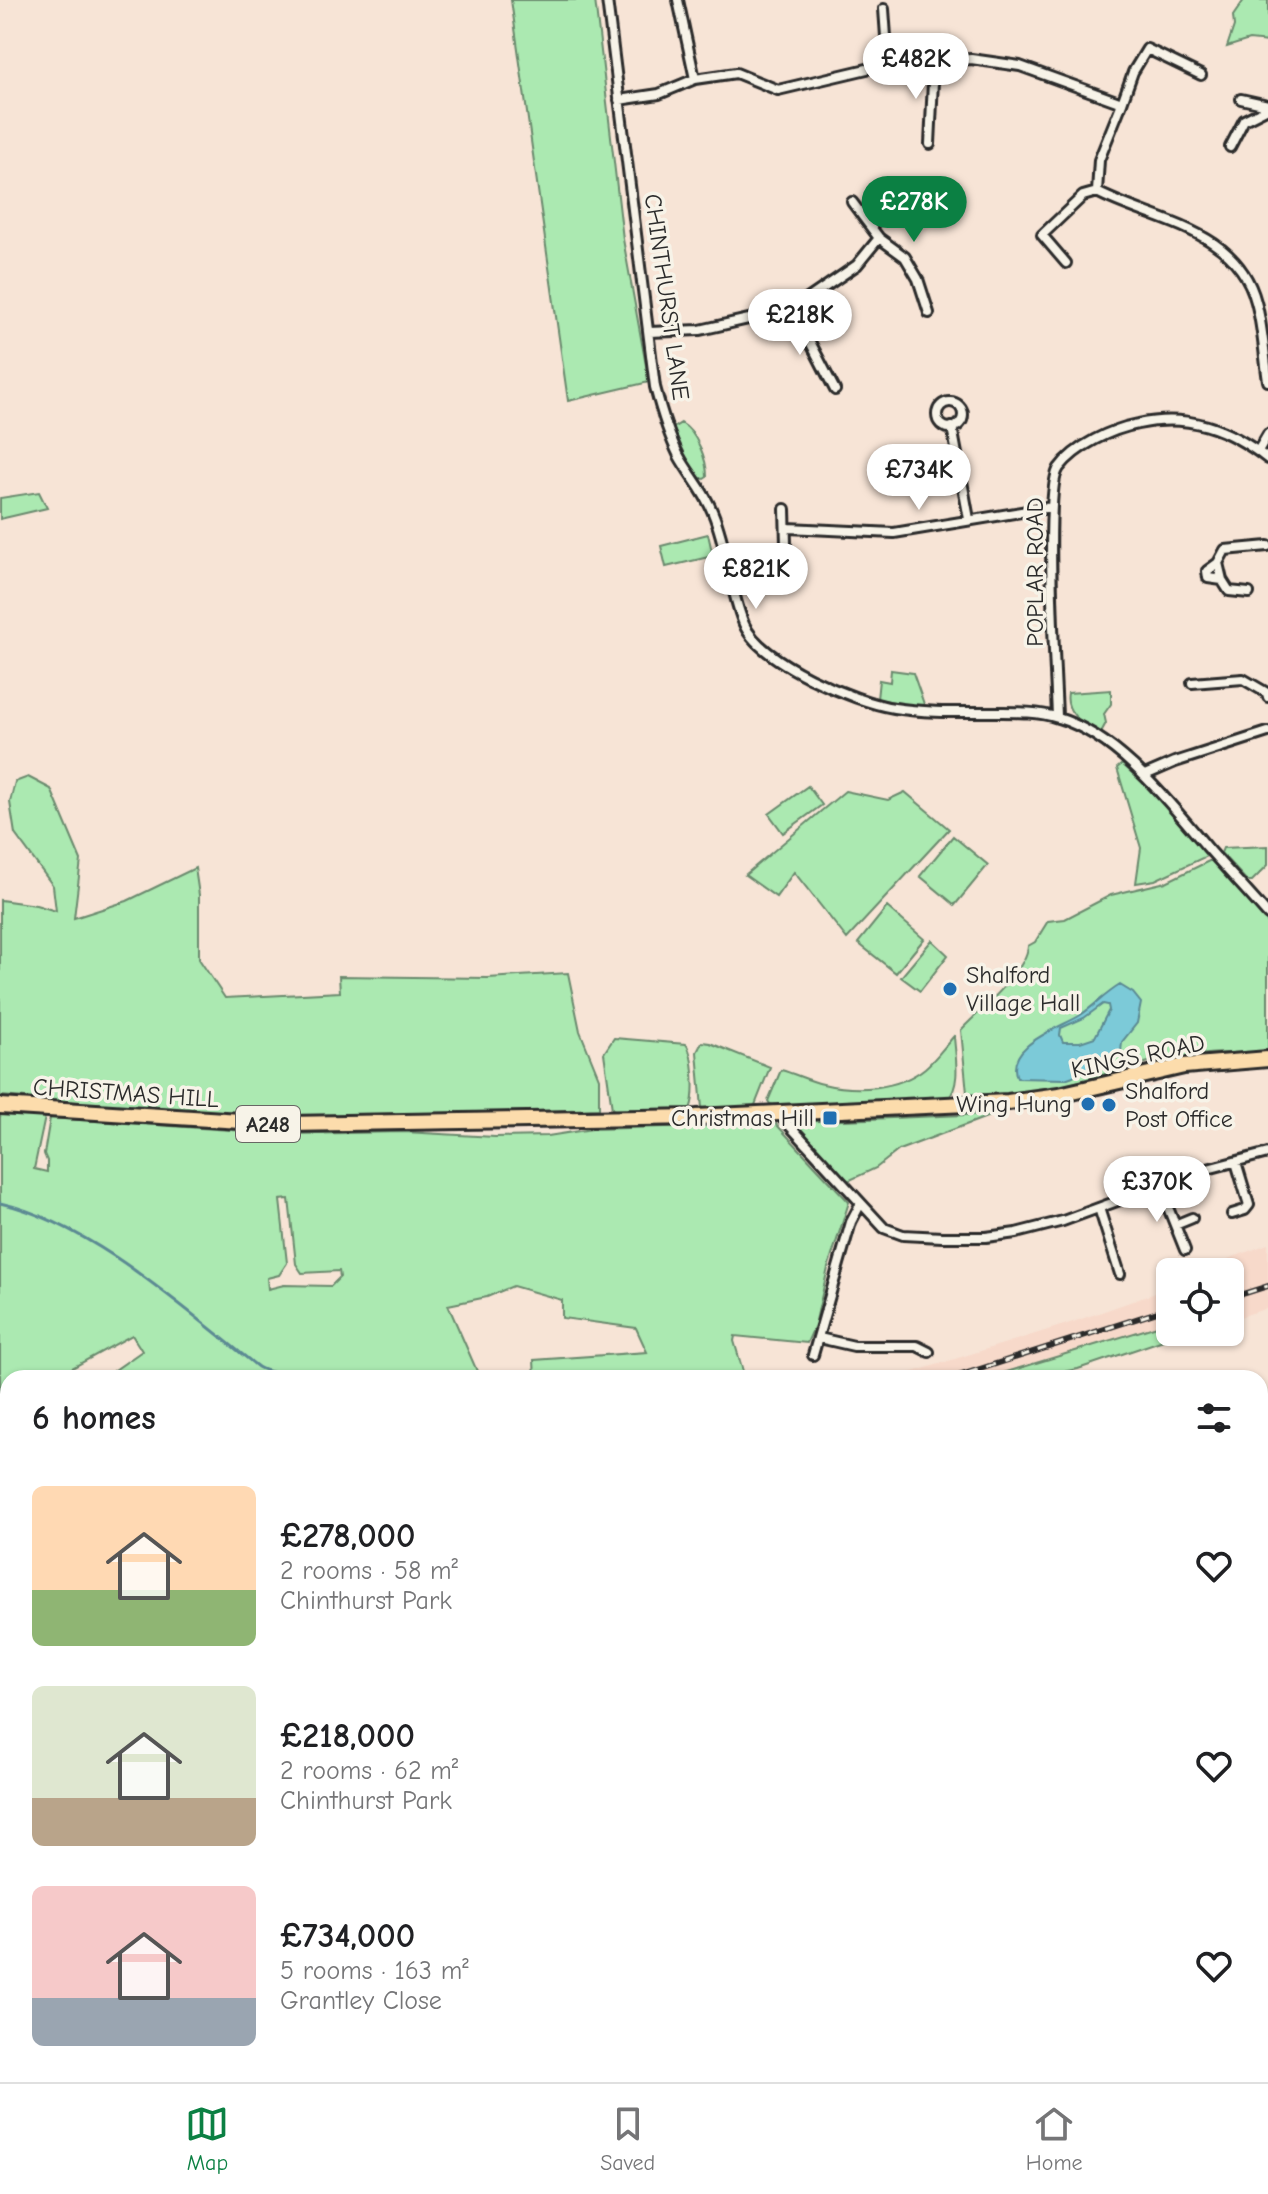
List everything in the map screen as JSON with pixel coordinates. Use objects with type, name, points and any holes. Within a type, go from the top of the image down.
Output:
[{"type":"main road","name":"KINGS ROAD","points":[[777,1113],[1008,1102],[1059,1095],[1184,1066],[1268,1059]]},
{"type":"main road","name":"CHRISTMAS HILL","points":[[0,1106],[288,1124],[777,1113]]},
{"type":"street","name":"CHINTHURST LANE","points":[[607,0],[655,387],[679,456],[700,485],[713,512],[745,628],[764,648],[792,669],[860,700],[892,708],[1015,712],[1057,717],[1091,733],[1145,775],[1268,915]]},
{"type":"street","points":[[678,0],[695,79]]},
{"type":"street","points":[[884,9],[888,64]]},
{"type":"street","points":[[1097,192],[1099,160],[1133,72],[1147,49],[1201,75]]},
{"type":"street","points":[[619,100],[659,94],[695,79],[736,73],[778,90],[888,64],[971,59],[1020,66],[1122,103]]},
{"type":"street","points":[[930,144],[934,60]]},
{"type":"street","points":[[1241,99],[1268,107]]},
{"type":"street","points":[[1230,147],[1244,120],[1268,107]]},
{"type":"street","points":[[1066,263],[1042,235],[1083,196],[1097,192],[1123,206],[1159,216],[1198,233],[1227,251],[1247,275],[1257,302],[1268,381]]},
{"type":"street","points":[[852,202],[879,238],[905,257],[918,279],[929,313]]},
{"type":"street","points":[[649,332],[700,330],[793,309],[857,265],[879,238]]},
{"type":"street","points":[[793,309],[835,390]]},
{"type":"street","name":"POPLAR ROAD","points":[[1057,717],[1051,507],[1057,469],[1077,451],[1128,426],[1158,419],[1195,421],[1231,434],[1268,459]]},
{"type":"street","points":[[952,427],[969,519]]},
{"type":"street","points":[[1258,451],[1268,434]]},
{"type":"street","points":[[788,528],[894,533],[1051,507]]},
{"type":"street","points":[[785,509],[788,528],[786,544]]},
{"type":"street","points":[[1249,593],[1229,591],[1222,580],[1218,563],[1225,550],[1268,546]]},
{"type":"street","points":[[1192,683],[1243,679],[1267,693],[1268,697]]},
{"type":"street","points":[[1145,775],[1268,732]]},
{"type":"street","points":[[777,1113],[890,1232],[942,1237],[1016,1233],[1099,1208],[1159,1185],[1268,1153]]},
{"type":"street","points":[[1232,1214],[1245,1210],[1249,1205],[1236,1162]]},
{"type":"street","points":[[1159,1185],[1185,1250]]},
{"type":"street","points":[[813,1355],[851,1222],[861,1203]]},
{"type":"street","points":[[1099,1208],[1120,1274]]},
{"type":"street","points":[[1175,1225],[1192,1218]]},
{"type":"street","points":[[819,1338],[854,1346],[913,1345],[929,1352]]},
{"type":"shaded area","points":[[1268,1244],[1268,1308],[1244,1316],[1244,1258],[1231,1258]]},
{"type":"shaded area","points":[[1156,1293],[1156,1343],[1078,1369],[920,1370]]},
{"type":"green space","points":[[511,0],[595,0],[623,239],[649,382],[568,401]]},
{"type":"green space","points":[[1244,0],[1268,0],[1268,42],[1249,40],[1227,47],[1234,26],[1233,16]]},
{"type":"green space","points":[[681,423],[692,433],[700,447],[707,470],[704,479],[695,476],[673,428]]},
{"type":"green space","points":[[39,492],[47,508],[0,519],[0,498]]},
{"type":"green space","points":[[708,534],[713,556],[666,567],[661,546]]},
{"type":"green space","points":[[891,670],[913,673],[925,707],[877,699],[879,680],[890,682]]},
{"type":"green space","points":[[1111,690],[1111,704],[1104,714],[1106,723],[1100,734],[1072,713],[1068,693]]},
{"type":"green space","points":[[1122,764],[1153,792],[1209,855],[1155,880],[1136,883],[1141,848],[1117,768]]},
{"type":"green space","points":[[28,777],[51,789],[81,860],[74,918],[127,901],[195,868],[199,895],[199,959],[225,998],[340,992],[339,976],[488,978],[568,973],[580,1031],[599,1078],[599,1109],[312,1118],[0,1096],[0,900],[56,911],[53,886],[15,834],[10,802],[15,782]]},
{"type":"green space","points":[[808,786],[822,805],[783,833],[769,814]]},
{"type":"green space","points":[[845,791],[888,800],[905,792],[949,829],[847,939],[794,872],[776,897],[745,875]]},
{"type":"green space","points":[[953,836],[988,865],[955,905],[920,876]]},
{"type":"green space","points":[[1268,846],[1268,865],[1252,881],[1247,881],[1221,853],[1223,848]]},
{"type":"green space","points":[[1214,860],[1268,923],[1268,1052],[1172,1058],[1007,1097],[967,1093],[961,1030],[1011,979],[1026,956],[1028,946],[1035,942],[1048,921],[1065,919],[1111,895],[1166,882]]},
{"type":"green space","points":[[887,907],[924,939],[896,973],[858,943]]},
{"type":"green space","points":[[932,940],[948,955],[920,991],[901,977]]},
{"type":"green space","points":[[954,1036],[956,1078],[947,1100],[779,1107],[768,1101],[781,1070],[836,1087],[876,1087],[902,1081],[925,1068]]},
{"type":"green space","points":[[614,1038],[686,1044],[693,1076],[690,1109],[612,1109],[604,1053]]},
{"type":"green space","points":[[702,1042],[770,1067],[755,1105],[750,1108],[702,1108],[697,1052]]},
{"type":"green space","points":[[0,1113],[45,1117],[34,1169],[47,1172],[44,1154],[50,1118],[290,1134],[404,1132],[495,1137],[548,1136],[592,1129],[776,1124],[849,1202],[828,1268],[815,1325],[807,1343],[735,1336],[743,1370],[535,1370],[534,1360],[647,1352],[636,1328],[562,1318],[562,1300],[513,1286],[487,1297],[448,1305],[476,1370],[115,1370],[142,1351],[132,1335],[69,1370],[0,1370]],"holes":[[[289,1199],[296,1264],[302,1273],[339,1271],[340,1277],[331,1286],[284,1285],[268,1289],[267,1278],[279,1275],[287,1263],[280,1200]]]},
{"type":"green space","points":[[990,1114],[899,1150],[876,1168],[848,1181],[839,1178],[794,1129],[794,1122]]},
{"type":"green space","points":[[1156,1326],[1156,1343],[1073,1370],[1013,1370]]},
{"type":"water","points":[[1120,985],[1141,1003],[1137,1023],[1122,1042],[1121,1052],[1106,1064],[1065,1079],[1017,1078],[1015,1067],[1025,1048],[1079,1016]],"holes":[[[1103,1004],[1108,1005],[1109,1010],[1095,1037],[1080,1042],[1063,1042],[1061,1028],[1084,1018]]]},
{"type":"waterway","points":[[0,1203],[34,1213],[102,1249],[136,1271],[265,1370]]},
{"type":"railway","points":[[1244,1294],[1268,1286]]},
{"type":"railway","points":[[977,1370],[1156,1312]]},
{"type":"place","name":"Shalford Village Hall","points":[[950,989]]},
{"type":"place","name":"Wing Hung","points":[[1088,1104]]},
{"type":"place","name":"Shalford Post Office","points":[[1109,1105]]},
{"type":"place","name":"Christmas Hill","points":[[830,1118]]}]
